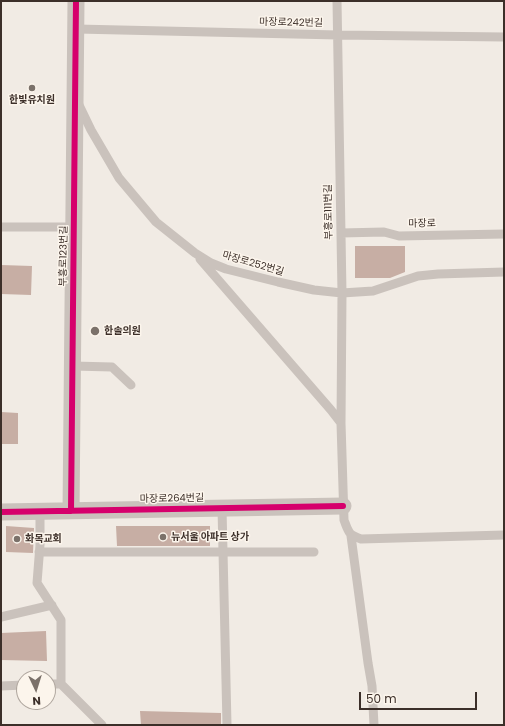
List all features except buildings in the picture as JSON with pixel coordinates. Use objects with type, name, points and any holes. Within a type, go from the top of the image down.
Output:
[{"type":"street","name":"부흥로123번길","points":[[71,511],[77,29],[76,1]]},
{"type":"street","name":"마장로264번길","points":[[1,512],[343,506]]},
{"type":"lane","name":"부흥로111번길","points":[[337,1],[342,293],[341,423],[343,506]]},
{"type":"lane","name":"마장로242번길","points":[[77,29],[504,37]]},
{"type":"lane","name":"마장로252번길","points":[[76,98],[91,130],[119,178],[156,222],[210,263],[226,269],[278,282],[314,290],[342,293],[373,291],[418,276],[504,272]]},
{"type":"lane","name":"부흥로123번길","points":[[1,227],[74,227]]},
{"type":"lane","name":"마장로","points":[[341,233],[384,232],[399,236],[504,234]]},
{"type":"lane","points":[[195,253],[341,423]]},
{"type":"lane","points":[[73,366],[112,367],[131,385]]},
{"type":"lane","points":[[343,506],[344,520],[351,536],[372,686],[374,725]]},
{"type":"lane","points":[[222,508],[227,725]]},
{"type":"lane","points":[[40,512],[37,583],[61,620],[61,684],[102,725]]},
{"type":"lane","points":[[351,536],[372,540],[504,535]]},
{"type":"lane","points":[[39,552],[314,552]]},
{"type":"lane","points":[[1,617],[52,605]]},
{"type":"lane","points":[[56,684],[61,684]]},
{"type":"lane","points":[[1,686],[16,685]]},
{"type":"cycle path","points":[[71,511],[76,1]]},
{"type":"cycle path","points":[[1,512],[343,506]]},
{"type":"place","name":"한빛유치원","points":[[32,88]]},
{"type":"place","name":"한솔의원","points":[[95,331]]},
{"type":"place","name":"뉴서울 아파트 상가","points":[[163,537]]},
{"type":"place","name":"화목교회","points":[[17,539]]}]
